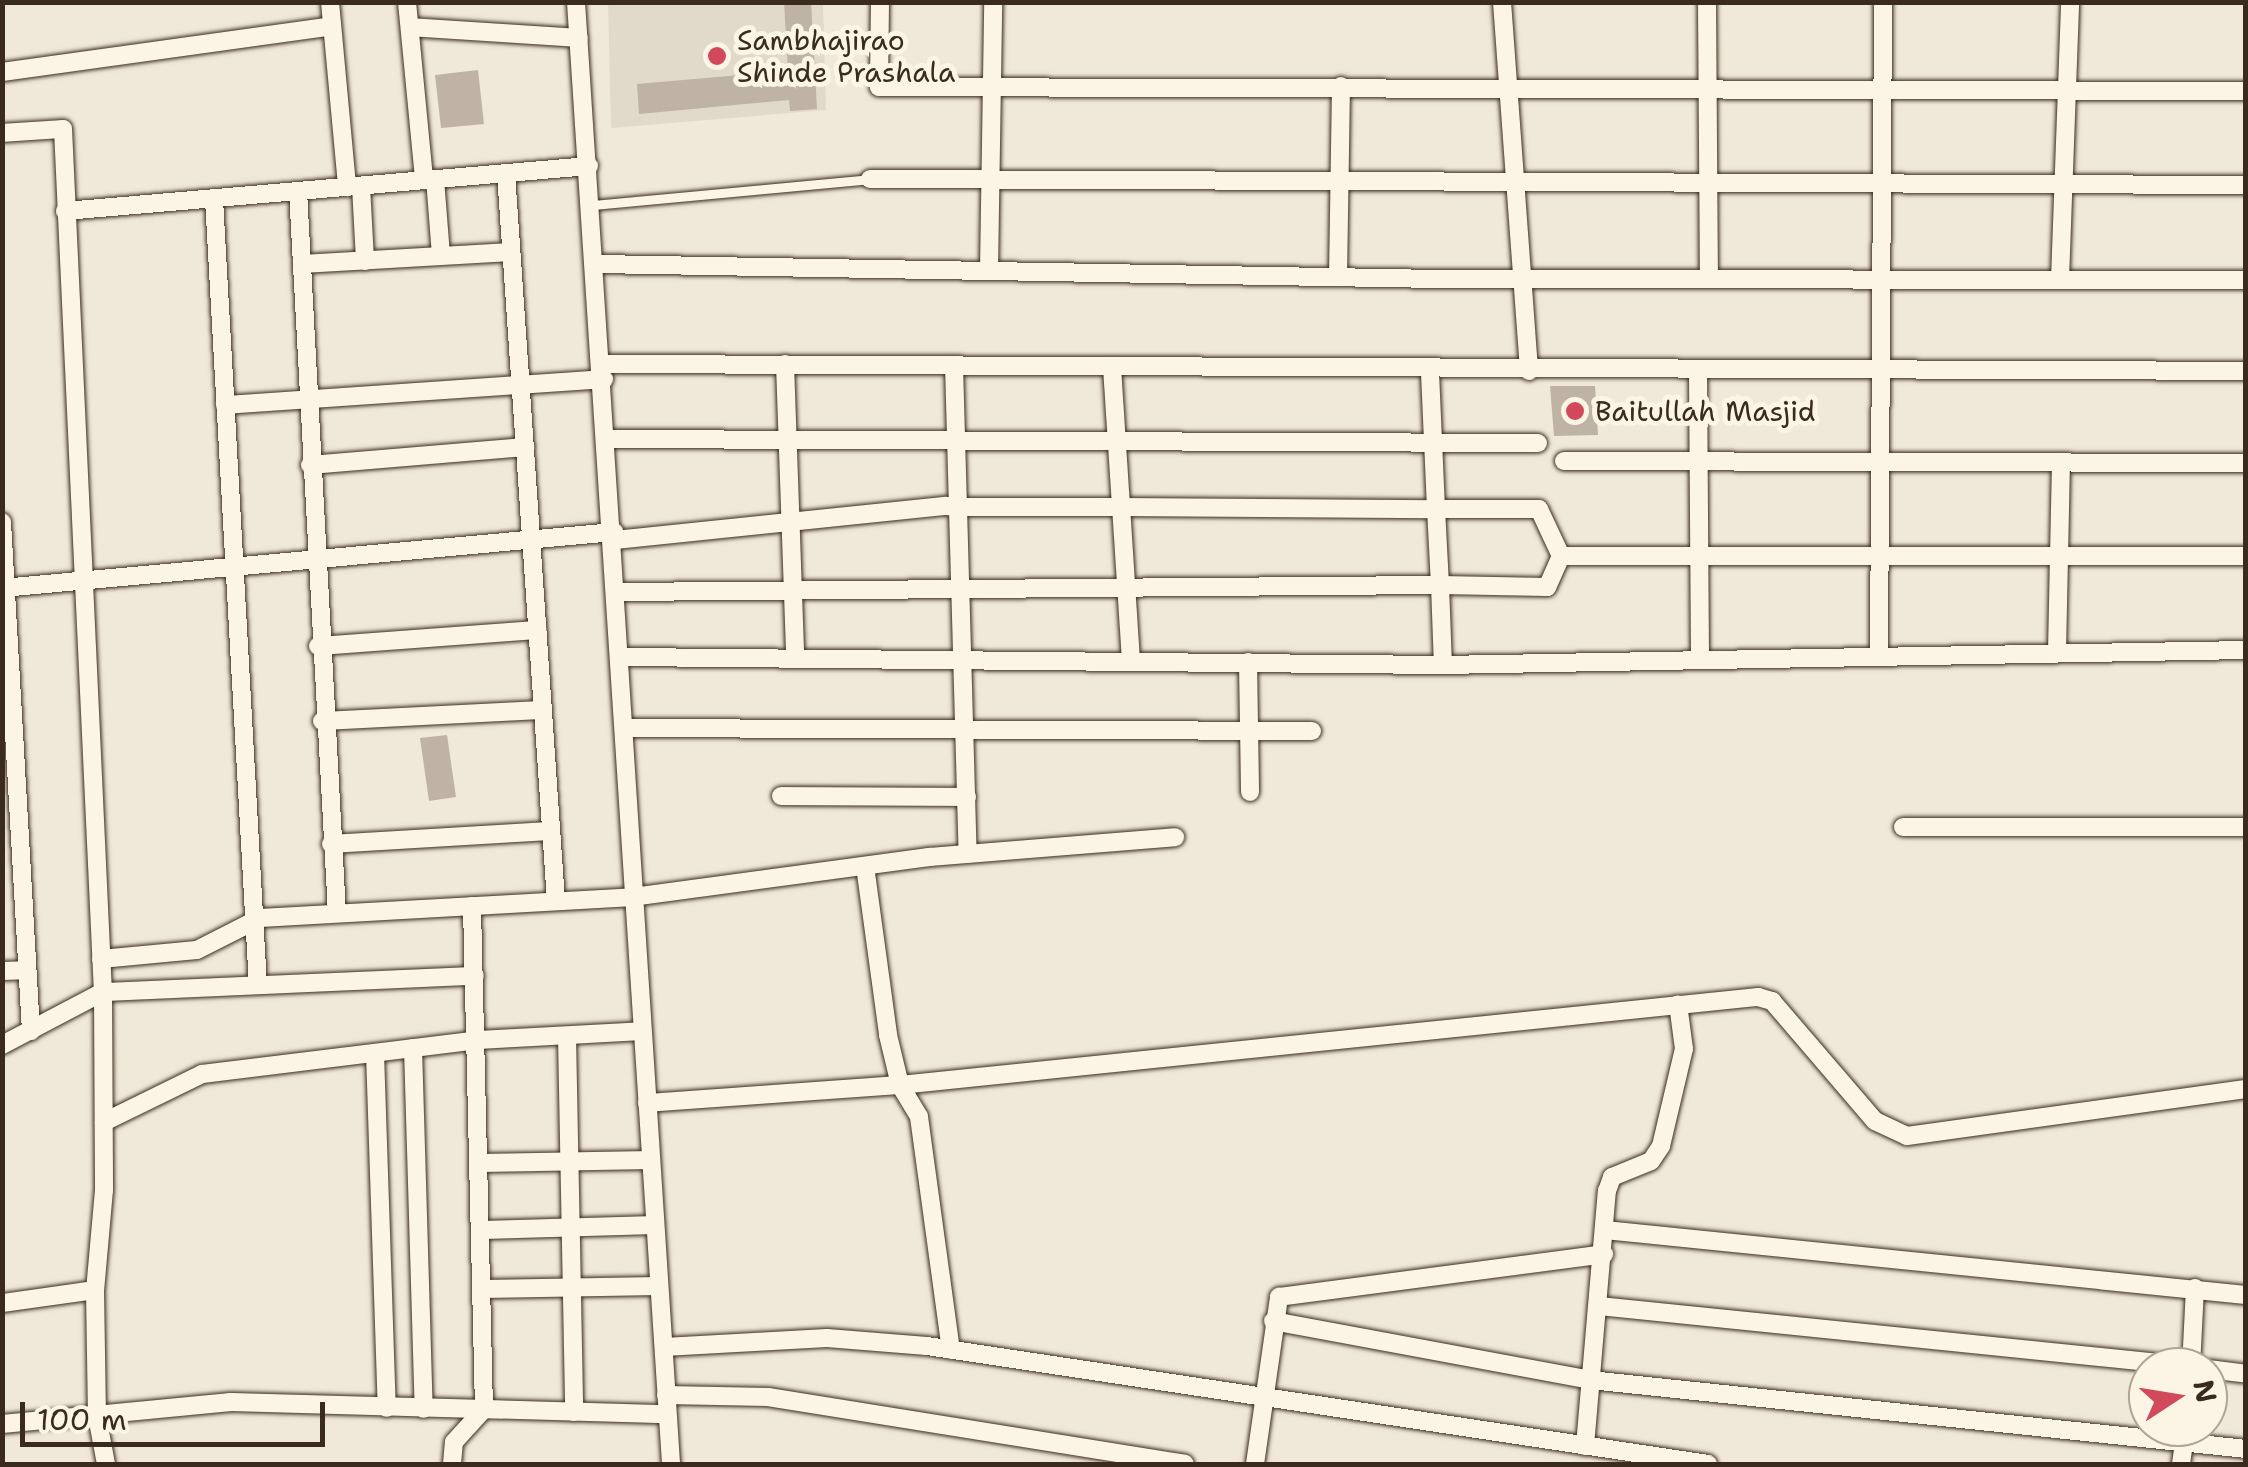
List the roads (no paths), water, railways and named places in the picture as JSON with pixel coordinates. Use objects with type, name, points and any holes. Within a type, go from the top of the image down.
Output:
[{"type":"street","points":[[330,2],[365,261]]},
{"type":"street","points":[[407,2],[441,256]]},
{"type":"street","points":[[576,2],[615,536],[633,897],[671,1464]]},
{"type":"street","points":[[880,2],[879,87],[1341,86],[1708,93],[2246,90]]},
{"type":"street","points":[[988,271],[993,181],[993,2]]},
{"type":"street","points":[[1502,2],[1529,372]]},
{"type":"street","points":[[1706,2],[1709,279]]},
{"type":"street","points":[[1879,655],[1883,2]]},
{"type":"street","points":[[2060,279],[2070,2]]},
{"type":"street","points":[[2,72],[332,26]]},
{"type":"street","points":[[410,27],[579,38]]},
{"type":"street","points":[[1338,277],[1341,86]]},
{"type":"street","points":[[2,133],[64,128],[102,960],[104,1122],[95,1290],[97,1416],[106,1464]]},
{"type":"street","points":[[65,211],[589,166]]},
{"type":"street","points":[[506,173],[556,901]]},
{"type":"street","points":[[870,179],[1882,188],[2246,185]]},
{"type":"street","points":[[298,191],[318,646],[336,913]]},
{"type":"street","points":[[214,198],[260,918],[258,985]]},
{"type":"street","points":[[302,264],[511,252]]},
{"type":"street","points":[[596,264],[1522,279],[2246,280]]},
{"type":"street","points":[[225,405],[520,385],[604,372],[785,364],[1529,372],[2246,370]]},
{"type":"street","points":[[785,364],[795,657]]},
{"type":"street","points":[[954,365],[959,659],[968,854]]},
{"type":"street","points":[[1112,367],[1131,661]]},
{"type":"street","points":[[1430,371],[1444,664]]},
{"type":"street","points":[[1698,371],[1700,659]]},
{"type":"street","points":[[608,438],[1538,443]]},
{"type":"street","points":[[310,465],[525,447]]},
{"type":"street","points":[[1564,461],[1881,465],[2246,463]]},
{"type":"street","points":[[2057,652],[2061,464]]},
{"type":"street","points":[[4,588],[531,539],[615,536],[958,506],[1539,509],[1561,556],[1547,587],[1126,584],[617,592]]},
{"type":"street","points":[[2,522],[12,902],[32,1031]]},
{"type":"street","points":[[1561,556],[2246,556]]},
{"type":"street","points":[[318,646],[537,630]]},
{"type":"street","points":[[620,656],[1444,664],[2246,650]]},
{"type":"street","points":[[1248,662],[1250,792]]},
{"type":"street","points":[[322,721],[542,710]]},
{"type":"street","points":[[624,728],[1312,731]]},
{"type":"street","points":[[781,796],[966,797]]},
{"type":"street","points":[[1903,827],[2246,827]]},
{"type":"street","points":[[332,844],[549,831]]},
{"type":"street","points":[[102,960],[198,950],[260,918],[633,897],[968,854],[1175,837]]},
{"type":"street","points":[[865,866],[900,1085],[919,1117],[950,1350]]},
{"type":"street","points":[[452,1464],[454,1442],[484,1409],[472,906]]},
{"type":"street","points":[[2,971],[25,970]]},
{"type":"street","points":[[2,1045],[103,992],[476,976]]},
{"type":"street","points":[[646,1103],[900,1085],[1678,1004],[1772,1001],[1862,1108],[1907,1136],[2246,1089]]},
{"type":"street","points":[[1585,1446],[1612,1177],[1651,1161],[1660,1146],[1684,1049],[1678,1004]]},
{"type":"street","points":[[104,1122],[202,1074],[478,1040],[642,1030]]},
{"type":"street","points":[[567,1036],[574,1412]]},
{"type":"street","points":[[414,1048],[424,1409]]},
{"type":"street","points":[[375,1052],[387,1408]]},
{"type":"street","points":[[481,1163],[650,1160]]},
{"type":"street","points":[[482,1230],[655,1225]]},
{"type":"street","points":[[1605,1230],[2246,1295]]},
{"type":"street","points":[[1254,1464],[1272,1321],[1279,1297],[1604,1254]]},
{"type":"street","points":[[483,1288],[659,1286]]},
{"type":"street","points":[[2194,1347],[2196,1288]]},
{"type":"street","points":[[2,1303],[95,1290]]},
{"type":"street","points":[[1599,1306],[2128,1360]]},
{"type":"street","points":[[1272,1321],[1590,1380],[2128,1430]]},
{"type":"street","points":[[664,1347],[827,1338],[950,1350],[1708,1464]]},
{"type":"street","points":[[2,1424],[230,1402],[574,1412],[768,1397],[1185,1464]]},
{"type":"lane","points":[[592,205],[870,179]]},
{"type":"place","name":"Sambhajirao Shinde Prashala","points":[[717,56]]},
{"type":"place","name":"Baitullah Masjid","points":[[1575,411]]}]
